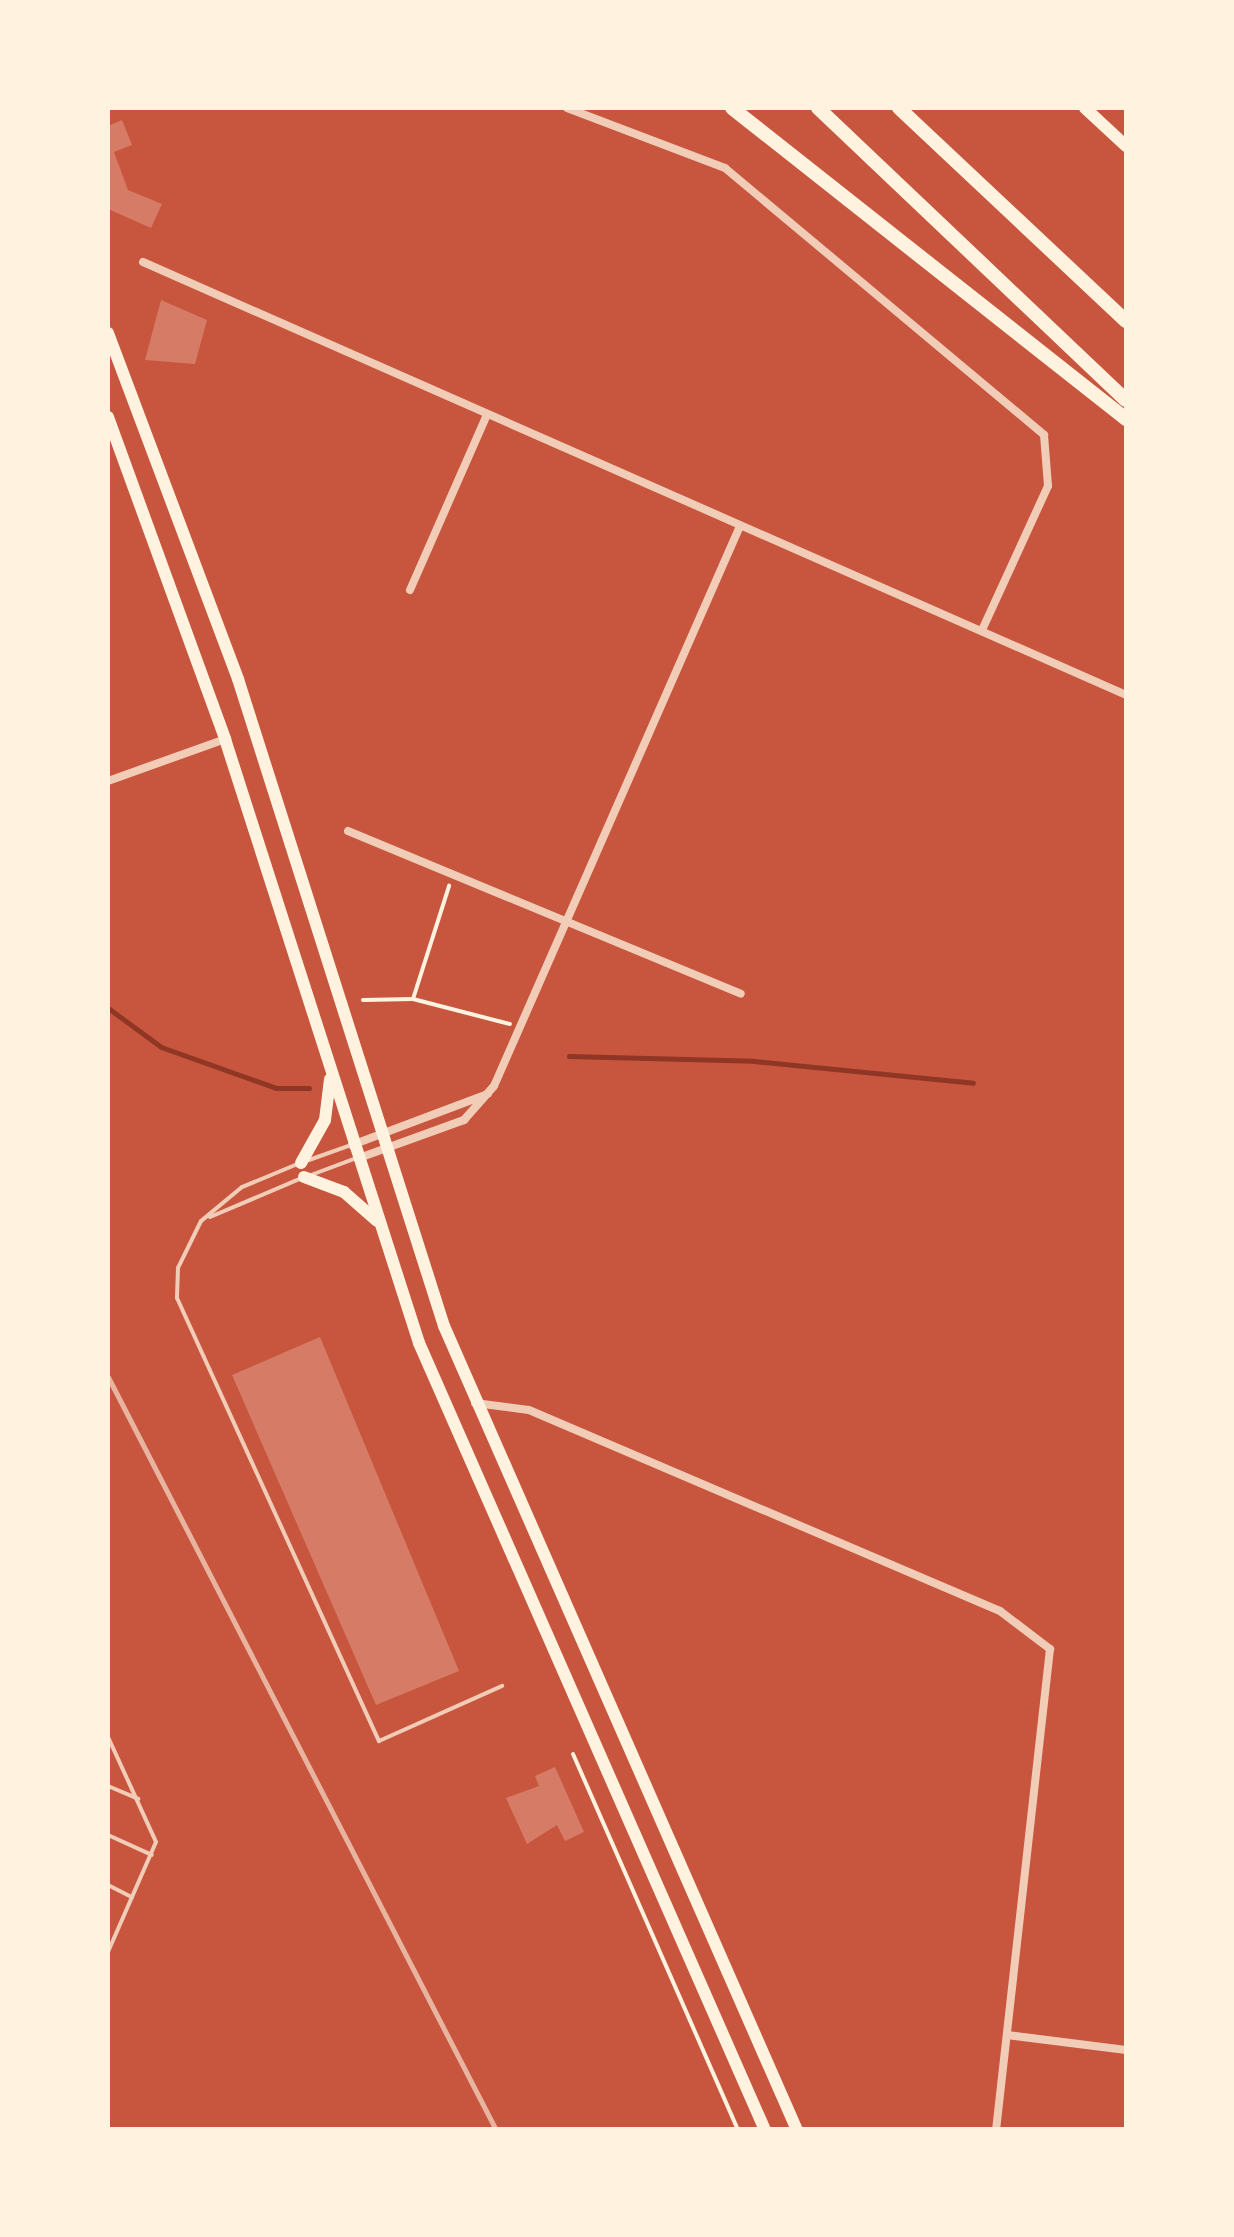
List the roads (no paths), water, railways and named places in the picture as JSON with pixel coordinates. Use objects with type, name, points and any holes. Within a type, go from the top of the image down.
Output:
[{"type":"highway","points":[[732,108],[1126,419]]},
{"type":"highway","points":[[818,108],[1126,400]]},
{"type":"highway","points":[[898,108],[1126,321]]},
{"type":"main road","points":[[1085,108],[1126,146]]},
{"type":"main road","points":[[108,333],[248,708],[382,1142],[475,1403],[796,2130]]},
{"type":"main road","points":[[108,417],[225,739],[376,1221],[455,1435],[765,2130]]},
{"type":"main road","points":[[300,1163],[325,1120],[330,1077]]},
{"type":"main road","points":[[304,1178],[344,1192],[376,1221]]},
{"type":"street","points":[[567,108],[725,168],[1044,435],[1048,486],[982,630]]},
{"type":"street","points":[[143,262],[1126,695]]},
{"type":"street","points":[[410,590],[486,415]]},
{"type":"street","points":[[352,1144],[382,1142],[464,1120],[488,1094],[740,526]]},
{"type":"street","points":[[108,781],[225,739]]},
{"type":"street","points":[[348,831],[565,926],[742,994]]},
{"type":"street","points":[[356,1159],[382,1142],[488,1094]]},
{"type":"street","points":[[475,1403],[556,1421],[1000,1611],[1042,1638],[1054,1678],[996,2130]]},
{"type":"street","points":[[1007,2035],[1126,2050]]},
{"type":"lane","points":[[352,1144],[242,1187],[201,1221],[178,1268],[178,1298],[379,1741],[502,1686]]},
{"type":"lane","points":[[201,1221],[356,1159]]},
{"type":"lane","points":[[108,1737],[155,1836],[152,1855],[111,1937],[108,1952]]},
{"type":"lane","points":[[108,1786],[138,1799]]},
{"type":"lane","points":[[108,1835],[152,1855]]},
{"type":"lane","points":[[108,1886],[132,1897]]},
{"type":"waterway","points":[[108,1008],[161,1047],[276,1088],[309,1088]]},
{"type":"waterway","points":[[569,1056],[754,1061],[973,1083]]},
{"type":"railway","points":[[108,1377],[496,2130]]}]
